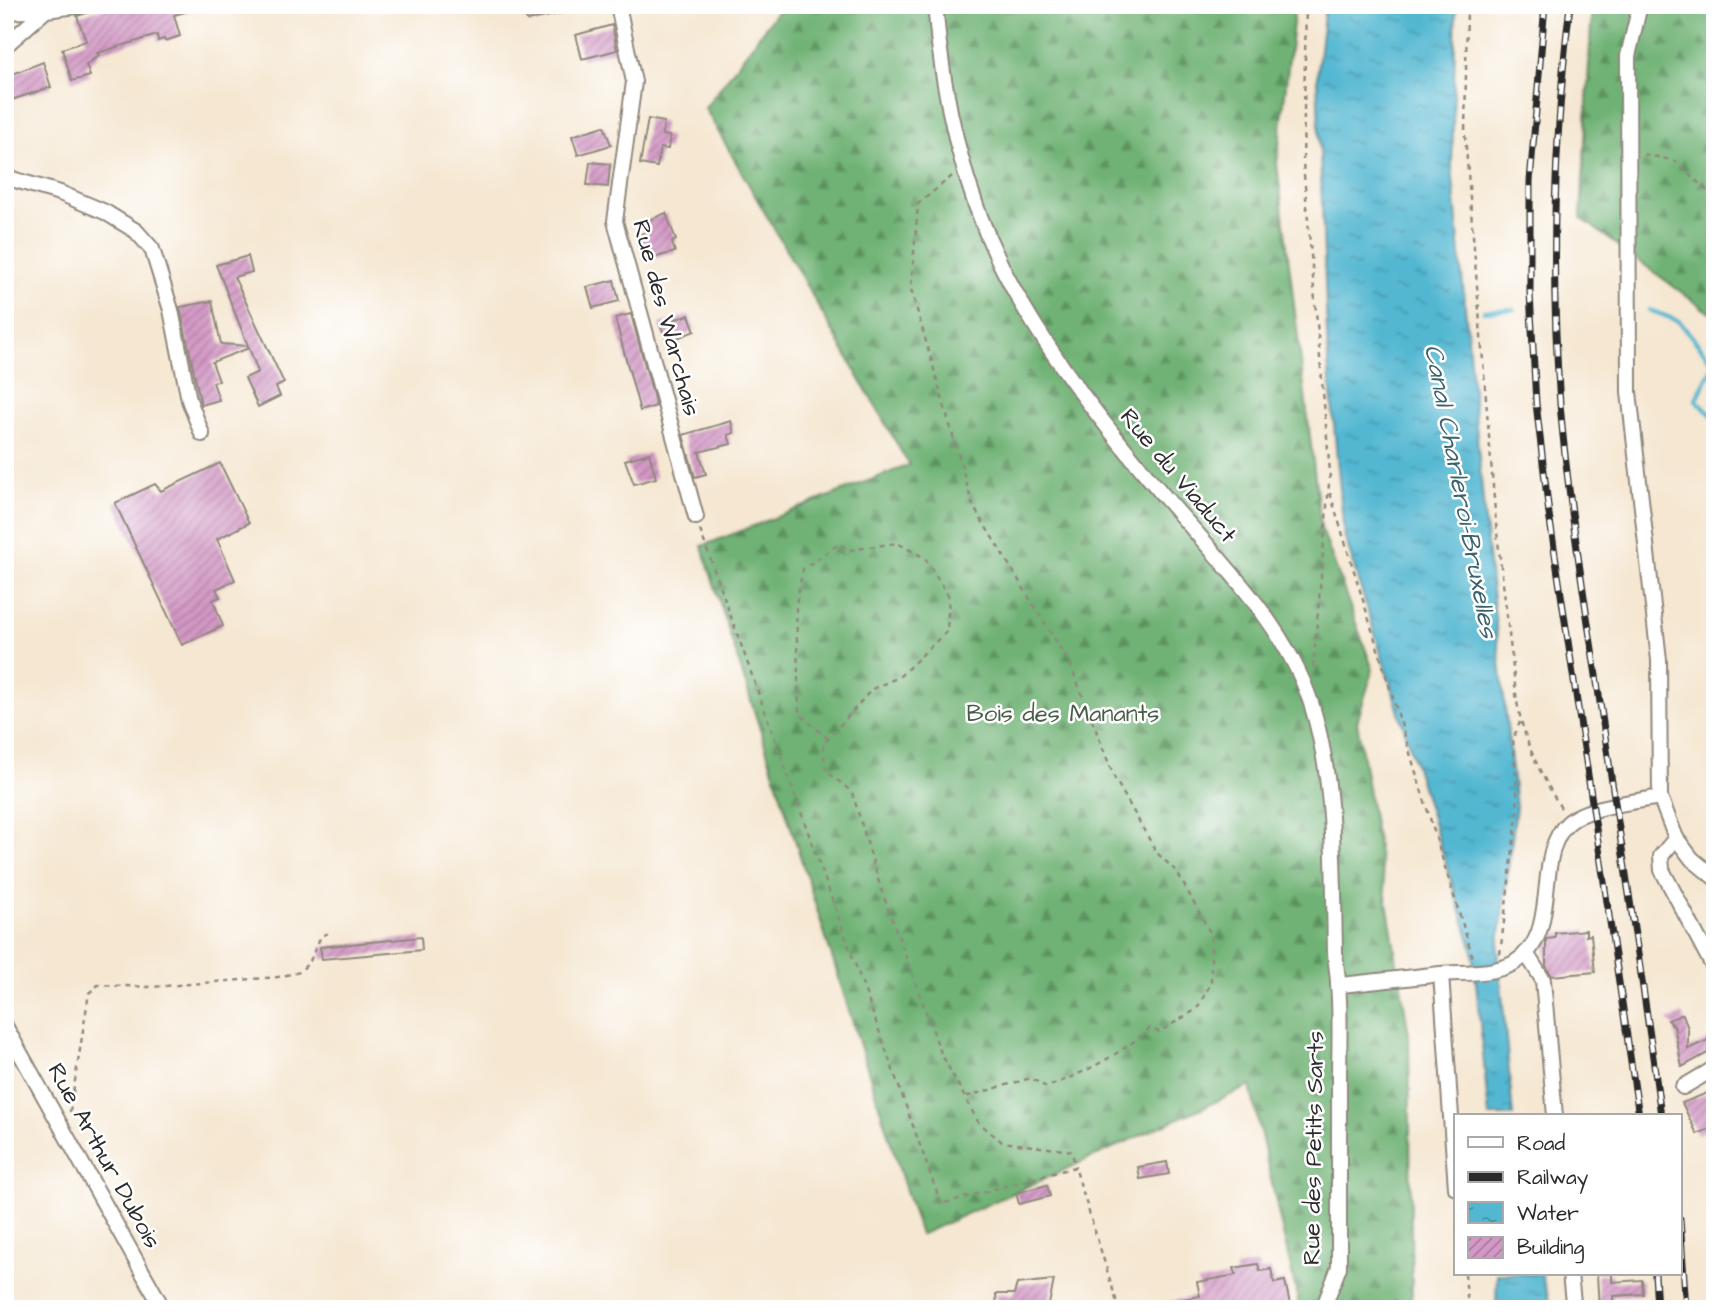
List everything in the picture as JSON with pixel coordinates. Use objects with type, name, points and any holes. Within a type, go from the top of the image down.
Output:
[{"type":"street","points":[[5,12],[84,5]]},
{"type":"street","name":"Rue des Warchais","points":[[618,5],[634,82],[615,221],[696,517]]},
{"type":"street","name":"Rue du Viaduct","points":[[935,5],[944,74],[963,164],[1012,287],[1053,353],[1134,460],[1237,582],[1293,663],[1311,703],[1327,783],[1339,985]]},
{"type":"street","points":[[1640,5],[1628,56],[1629,392],[1659,660],[1660,797],[1676,838],[1692,859],[1715,878]]},
{"type":"street","points":[[5,46],[43,8]]},
{"type":"street","points":[[5,177],[60,193],[105,212],[135,231],[152,249],[171,310],[189,400],[202,434]]},
{"type":"street","points":[[1339,985],[1502,968],[1526,953],[1540,929],[1556,844],[1569,822],[1585,813],[1660,797]]},
{"type":"street","points":[[1676,838],[1661,856],[1662,870],[1715,970]]},
{"type":"street","points":[[1526,953],[1543,980],[1555,1114]]},
{"type":"street","points":[[1441,974],[1454,1159]]},
{"type":"street","name":"Rue des Petits Sarts","points":[[1323,1309],[1339,1267],[1339,985]]},
{"type":"street","name":"Rue Arthur Dubois","points":[[5,1026],[163,1309]]},
{"type":"street","points":[[1683,1087],[1715,1068]]},
{"type":"street","points":[[1570,1276],[1573,1302]]},
{"type":"path","points":[[1306,5],[1303,163],[1331,472],[1313,676]]},
{"type":"path","points":[[1467,5],[1465,135],[1496,524],[1521,722],[1534,765],[1569,822]]},
{"type":"path","points":[[1627,150],[1675,160],[1715,198]]},
{"type":"path","points":[[963,164],[942,187],[918,204],[911,289],[973,506],[1070,664],[1115,779],[1157,853],[1177,872],[1211,934],[1211,984],[1196,1009],[1159,1032],[1150,1028],[1137,1040],[1060,1082],[1046,1087],[1031,1079],[965,1097]]},
{"type":"path","points":[[1329,489],[1473,951]]},
{"type":"path","points":[[696,517],[941,1204],[1076,1167]]},
{"type":"path","points":[[828,739],[799,713],[796,604],[803,569],[839,544],[850,550],[897,543],[925,558],[949,597],[947,631],[899,677],[872,689],[828,739],[823,745],[826,771],[852,792],[881,889],[940,1053],[978,1122],[1002,1142],[1072,1152],[1119,1309]]},
{"type":"path","points":[[1500,950],[1518,808],[1513,739],[1521,722]]},
{"type":"path","points":[[63,1131],[71,1111],[89,993],[98,985],[152,987],[278,977],[300,972],[310,961],[321,936],[331,932]]},
{"type":"path","points":[[1465,1276],[1468,1309]]},
{"type":"green space","name":"Bois des Manants","points":[[782,5],[1295,5],[1277,164],[1321,527],[1373,670],[1357,722],[1409,1034],[1412,1309],[1300,1309],[1250,1086],[920,1235],[702,546],[909,465],[705,108]]},
{"type":"green space","points":[[1592,5],[1715,5],[1715,317],[1581,218]]},
{"type":"water","name":"Canal Charleroi-Bruxelles","points":[[1325,5],[1456,5],[1452,167],[1488,554],[1516,807],[1498,949],[1513,1114],[1489,1114],[1473,951],[1344,534],[1328,360],[1317,76]]},
{"type":"water","points":[[1497,1276],[1542,1276],[1552,1309],[1496,1309]]},
{"type":"building","points":[[113,5],[195,5],[196,9],[174,15],[180,36],[158,41],[157,35],[97,53],[99,56],[86,65],[90,76],[72,81],[62,49],[86,41],[77,16]]},
{"type":"building","points":[[522,5],[576,5],[577,10],[527,21]]},
{"type":"building","points":[[612,25],[617,50],[582,59],[576,35]]},
{"type":"building","points":[[43,62],[51,87],[5,102],[5,77]]},
{"type":"building","points":[[648,119],[664,122],[662,135],[670,136],[668,149],[660,148],[657,167],[640,164]]},
{"type":"building","points":[[604,126],[611,145],[578,155],[572,136]]},
{"type":"building","points":[[590,162],[610,164],[608,187],[587,185]]},
{"type":"building","points":[[666,213],[676,240],[672,242],[675,252],[644,260],[638,235],[647,232],[644,222]]},
{"type":"building","points":[[248,256],[252,272],[234,277],[284,383],[276,387],[280,396],[258,407],[245,378],[258,372],[249,348],[212,362],[219,381],[213,382],[219,400],[201,405],[180,307],[212,301],[221,344],[248,346],[216,265]]},
{"type":"building","points":[[614,280],[619,301],[593,308],[587,287]]},
{"type":"building","points":[[631,314],[656,406],[640,411],[615,318]]},
{"type":"building","points":[[689,315],[695,331],[667,342],[660,324]]},
{"type":"building","points":[[731,421],[734,433],[728,435],[731,444],[699,452],[706,474],[695,477],[683,435]]},
{"type":"building","points":[[649,453],[656,478],[634,484],[625,460]]},
{"type":"building","points":[[220,463],[249,523],[217,539],[235,580],[216,589],[220,597],[213,600],[223,626],[182,645],[115,503],[155,484],[161,491]]},
{"type":"building","points":[[1586,930],[1586,936],[1591,935],[1595,972],[1552,976],[1546,966],[1546,939],[1555,938],[1555,933]]},
{"type":"building","points":[[421,937],[422,950],[322,959],[320,947]]},
{"type":"building","points":[[1683,1014],[1688,1029],[1688,1049],[1710,1039],[1715,1049],[1682,1067],[1674,1026],[1668,1020]]},
{"type":"building","points":[[1715,1090],[1715,1127],[1697,1134],[1682,1103]]},
{"type":"building","points":[[1167,1162],[1169,1174],[1140,1179],[1138,1167]]},
{"type":"building","points":[[1047,1185],[1050,1196],[1019,1204],[1016,1193]]},
{"type":"building","points":[[1258,1264],[1260,1271],[1271,1269],[1274,1283],[1285,1281],[1291,1309],[1165,1309],[1165,1302],[1200,1296],[1197,1282],[1236,1275],[1234,1268]]},
{"type":"building","points":[[1597,1276],[1612,1276],[1612,1282],[1642,1280],[1643,1294],[1613,1296],[1614,1309],[1599,1309]]},
{"type":"building","points":[[1054,1280],[1048,1309],[997,1309],[996,1294],[1014,1294],[1017,1284]]},
{"type":"waterway","points":[[1484,311],[1514,309]]},
{"type":"waterway","points":[[1649,310],[1679,321],[1714,364],[1696,400],[1715,418]]},
{"type":"railway","points":[[1545,5],[1530,181],[1530,293],[1536,403],[1549,514],[1639,1114]]},
{"type":"railway","points":[[1570,5],[1560,104],[1555,204],[1555,304],[1560,404],[1576,543],[1661,1114]]},
{"type":"railway","points":[[1682,1249],[1686,1309]]},
{"type":"railway","points":[[1655,1276],[1657,1309]]}]
